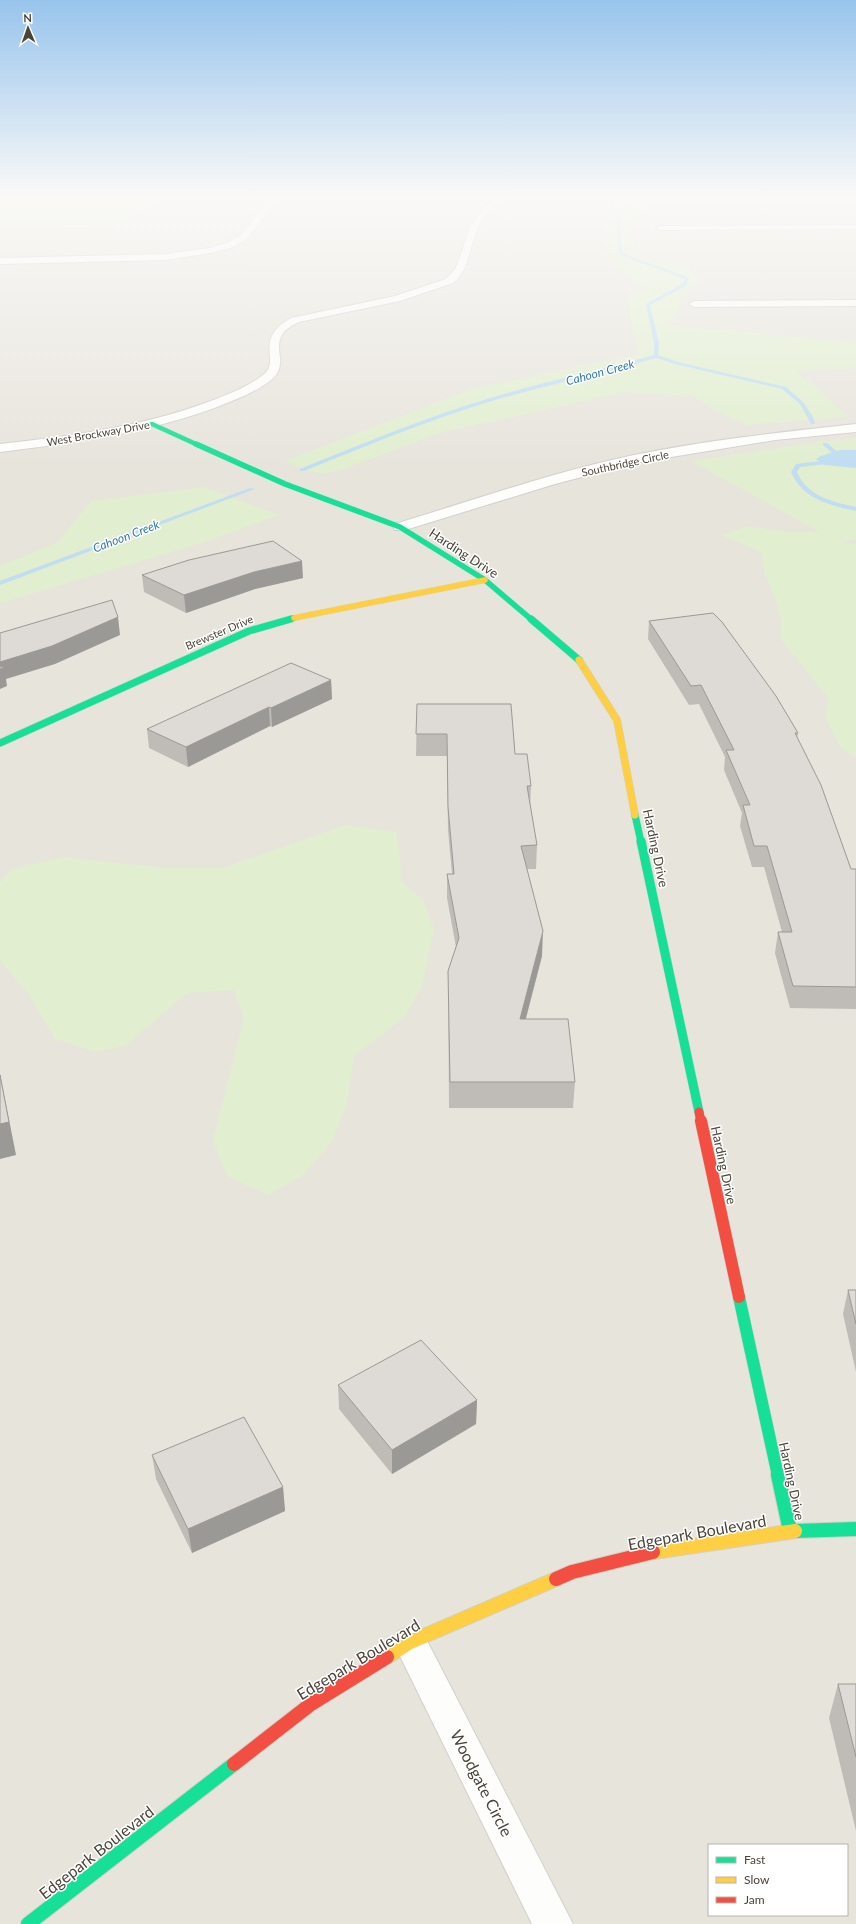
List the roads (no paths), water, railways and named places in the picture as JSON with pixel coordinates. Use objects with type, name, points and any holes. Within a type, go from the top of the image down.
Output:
[{"type":"street","name":"West Brockway Drive","points":[[0,448],[70,439],[152,424],[195,412],[236,395],[269,377],[275,369],[274,336],[278,331],[296,320],[391,301],[437,286]]},
{"type":"street","points":[[694,304],[856,303]]},
{"type":"street","name":"Harding Drive","points":[[152,424],[285,484],[400,528],[485,580],[579,660],[617,720],[634,809],[790,1531]]},
{"type":"street","name":"Southbridge Circle","points":[[400,528],[550,481],[634,459],[775,436],[856,428]]},
{"type":"street","name":"Brewster Drive","points":[[0,744],[249,631],[294,618],[485,580]]},
{"type":"street","name":"Edgepark Boulevard","points":[[28,1924],[311,1704],[410,1642],[572,1572],[667,1549],[790,1531],[856,1529]]},
{"type":"street","name":"Woodgate Circle","points":[[410,1642],[553,1924]]},
{"type":"water","points":[[840,450],[856,450],[856,468],[825,465],[816,459],[821,456]]},
{"type":"waterway","name":"Cahoon Creek","points":[[656,356],[656,343],[648,304],[683,286]]},
{"type":"waterway","name":"Cahoon Creek","points":[[302,470],[465,407],[531,388],[615,368],[656,356]]},
{"type":"waterway","points":[[656,356],[677,363],[784,388],[802,403],[813,423]]},
{"type":"waterway","points":[[825,444],[844,460],[798,465],[794,472],[798,481],[803,488],[819,498],[838,505],[856,509]]},
{"type":"waterway","name":"Cahoon Creek","points":[[0,583],[252,489]]}]
